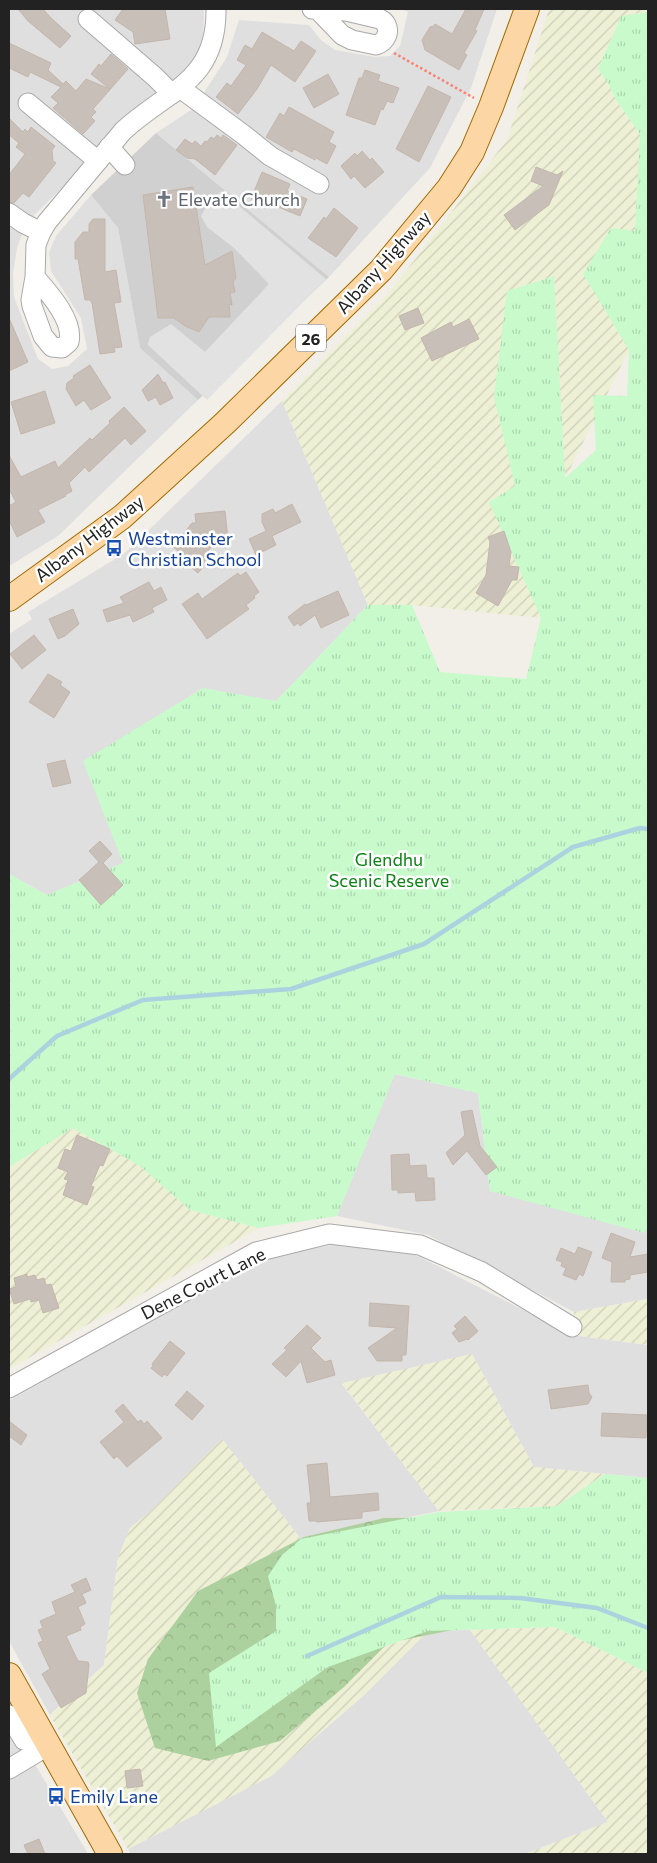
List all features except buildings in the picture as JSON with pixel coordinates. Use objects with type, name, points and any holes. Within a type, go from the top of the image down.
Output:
[{"type":"main road","name":"Albany Highway","points":[[9,599],[122,517],[225,423],[381,270],[449,188],[472,152],[491,107],[527,9]]},
{"type":"main road","points":[[9,1675],[110,1854]]},
{"type":"street","points":[[35,277],[36,244],[40,232],[134,120],[191,79],[204,63],[211,47],[216,9]]},
{"type":"street","points":[[88,19],[156,77],[244,135],[270,156],[319,184]]},
{"type":"street","points":[[28,103],[104,154],[125,165]]},
{"type":"street","points":[[9,212],[22,223],[40,232]]},
{"type":"street","name":"Dene Court Lane","points":[[9,1388],[256,1252],[329,1234],[420,1245],[482,1272],[572,1327]]},
{"type":"street","points":[[9,1715],[24,1740],[46,1740]]},
{"type":"street","points":[[9,1769],[46,1740]]},
{"type":"path","points":[[386,49],[491,107]]},
{"type":"shaded area","points":[[9,9],[204,9],[203,46],[189,79],[139,113],[26,223],[17,248],[13,273],[14,297],[38,359],[52,369],[68,366],[87,349],[81,318],[51,271],[49,252],[56,236],[91,195],[118,228],[140,348],[198,400],[58,536],[9,566]]},
{"type":"shaded area","points":[[402,9],[497,9],[471,88],[430,168],[329,277],[156,133],[194,108],[227,57],[239,20],[309,25],[321,40],[335,50],[375,57],[390,56],[400,46],[408,12]]},
{"type":"shaded area","points":[[156,133],[329,277],[198,400],[140,348],[118,228],[91,195]]},
{"type":"shaded area","points":[[221,191],[326,279],[207,400],[148,343],[150,337],[171,324],[205,352],[269,284],[234,248],[207,227],[201,216],[207,206]]},
{"type":"shaded area","points":[[282,401],[368,605],[123,863],[47,895],[9,874],[9,634],[32,619],[28,612],[125,553]]},
{"type":"shaded area","points":[[394,1074],[478,1093],[490,1191],[648,1227],[648,1299],[574,1312],[428,1235],[337,1216]]},
{"type":"shaded area","points":[[341,1243],[416,1255],[572,1335],[648,1345],[648,1478],[534,1467],[472,1354],[342,1384],[439,1511],[301,1539],[222,1439],[151,1511],[130,1528],[118,1558],[104,1665],[50,1715],[9,1641],[9,1401],[258,1260]]},
{"type":"shaded area","points":[[470,1630],[608,1822],[525,1854],[131,1854],[128,1849],[271,1776],[364,1695],[428,1631]]},
{"type":"shaded area","points":[[9,1719],[23,1744],[88,1854],[9,1854]]},
{"type":"green space","points":[[549,9],[648,9],[648,12],[621,16],[598,69],[608,83],[618,103],[640,133],[629,350],[565,479],[554,276],[507,291],[515,486],[541,618],[412,605],[368,605],[282,401],[388,294],[507,140]]},
{"type":"green space","name":"Glendhu Scenic Reserve","points":[[648,12],[648,1227],[644,1233],[490,1191],[478,1093],[395,1074],[337,1216],[259,1228],[190,1210],[140,1166],[73,1128],[9,1167],[9,874],[47,895],[123,863],[83,761],[203,688],[276,701],[368,605],[412,605],[440,672],[526,679],[541,618],[489,502],[515,486],[494,397],[507,291],[554,276],[565,478],[596,450],[593,395],[627,396],[629,350],[583,274],[611,228],[635,231],[640,134],[616,100],[608,83],[598,69],[621,16]]},
{"type":"green space","points":[[73,1128],[140,1166],[190,1210],[259,1228],[9,1369],[9,1167]]},
{"type":"green space","points":[[648,1299],[648,1345],[572,1335],[574,1312]]},
{"type":"green space","points":[[472,1354],[534,1467],[605,1474],[557,1506],[439,1511],[342,1383]]},
{"type":"green space","points":[[222,1439],[301,1539],[328,1667],[428,1631],[364,1695],[271,1776],[128,1849],[50,1715],[104,1665],[118,1558],[130,1528],[151,1511]]},
{"type":"green space","points":[[605,1474],[648,1478],[648,1673],[555,1627],[428,1631],[328,1667],[216,1747],[209,1673],[276,1631],[276,1606],[268,1576],[282,1555],[301,1539],[439,1512],[557,1506]]},
{"type":"green space","points":[[487,1517],[629,1635],[507,1619],[388,1643],[344,1687],[280,1741],[208,1761],[155,1748],[137,1693],[148,1659],[198,1591],[304,1537],[384,1518]]},
{"type":"green space","points":[[555,1627],[648,1673],[648,1854],[525,1854],[608,1822],[470,1630]]},
{"type":"waterway","points":[[9,1079],[57,1036],[143,1000],[291,989],[424,944],[573,847],[640,828],[648,829]]},
{"type":"waterway","points":[[307,1656],[441,1597],[520,1598],[597,1608],[648,1628]]},
{"type":"place","name":"Elevate Church","points":[[164,199]]},
{"type":"place","name":"Westminster Christian School","points":[[114,548]]},
{"type":"place","name":"Emily Lane","points":[[56,1796]]}]
